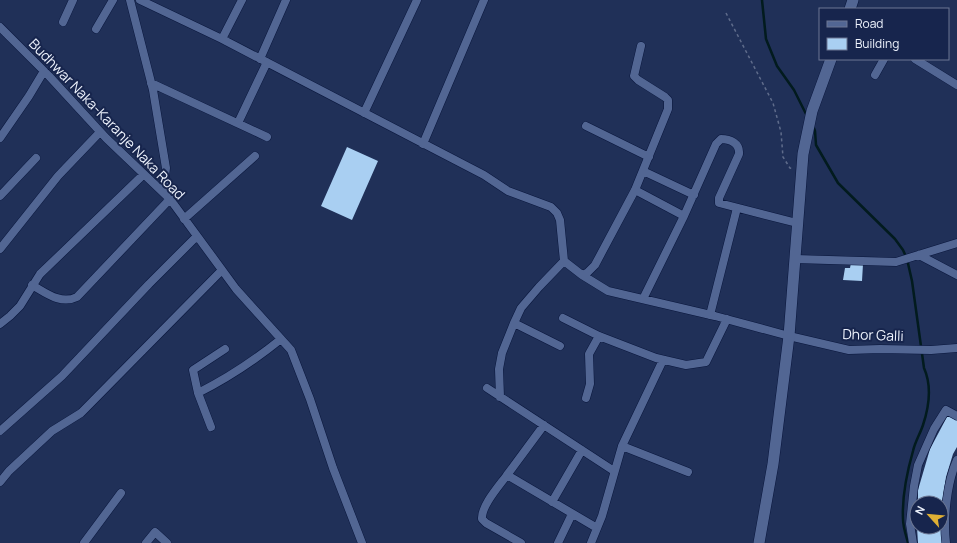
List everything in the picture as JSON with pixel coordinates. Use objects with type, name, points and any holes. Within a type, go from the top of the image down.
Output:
[{"type":"main road","points":[[759,543],[773,464],[789,336],[803,154],[812,111],[831,60]]},
{"type":"street","points":[[63,22],[73,0]]},
{"type":"street","points":[[96,29],[113,0]]},
{"type":"street","points":[[130,0],[152,83],[166,168],[163,192]]},
{"type":"street","points":[[140,0],[222,40],[484,175],[508,191],[551,208],[557,213],[560,220],[564,261],[521,308],[501,358],[499,369],[500,397]]},
{"type":"street","points":[[222,40],[242,0]]},
{"type":"street","points":[[238,123],[286,0]]},
{"type":"street","points":[[364,113],[417,0]]},
{"type":"street","points":[[423,144],[484,0]]},
{"type":"street","name":"Budhwar Naka-Karanje Naka Road","points":[[1,29],[44,71],[100,132],[170,199],[236,289],[291,350],[310,399],[333,468],[362,543]]},
{"type":"street","points":[[582,275],[587,273],[595,265],[635,190],[668,109],[668,100],[665,97],[634,76],[640,46]]},
{"type":"street","points":[[874,75],[883,60]]},
{"type":"street","points":[[917,60],[957,86]]},
{"type":"street","points":[[0,138],[44,71]]},
{"type":"street","points":[[152,83],[267,137]]},
{"type":"street","points":[[586,126],[649,157]]},
{"type":"street","points":[[1,244],[58,176],[100,132]]},
{"type":"street","points":[[643,299],[694,195],[716,144],[720,139],[735,143],[740,150],[718,202],[720,204],[797,223]]},
{"type":"street","points":[[184,219],[255,156]]},
{"type":"street","points":[[0,196],[36,158]]},
{"type":"street","points":[[643,171],[694,195]]},
{"type":"street","points":[[0,324],[20,306],[40,274],[144,174]]},
{"type":"street","points":[[635,190],[684,216]]},
{"type":"street","points":[[32,285],[55,298],[71,300],[77,297],[170,199]]},
{"type":"street","points":[[710,315],[737,208]]},
{"type":"street","points":[[0,431],[62,376],[149,284],[197,236]]},
{"type":"street","points":[[795,259],[896,262],[957,243]]},
{"type":"street","points":[[919,255],[957,275]]},
{"type":"street","name":"Dhor Galli","points":[[564,261],[582,275],[608,291],[849,350],[880,348],[931,350],[957,348]]},
{"type":"street","points":[[0,482],[9,471],[52,431],[81,412],[222,270]]},
{"type":"street","points":[[563,318],[599,336],[656,358],[686,365],[706,362],[727,319]]},
{"type":"street","points":[[514,323],[560,346]]},
{"type":"street","points":[[586,398],[590,384],[590,354],[599,336]]},
{"type":"street","points":[[198,393],[221,381],[258,357],[281,339]]},
{"type":"street","points":[[211,427],[198,393],[194,370],[225,349]]},
{"type":"street","points":[[591,543],[622,446],[664,360]]},
{"type":"street","points":[[487,388],[614,471]]},
{"type":"street","points":[[913,543],[910,524],[918,465],[934,429],[946,410],[957,416]]},
{"type":"street","points":[[521,543],[486,523],[482,519],[483,511],[507,475],[544,425]]},
{"type":"street","points":[[622,446],[688,472]]},
{"type":"street","points":[[552,502],[582,450]]},
{"type":"street","points":[[946,543],[945,531],[957,460]]},
{"type":"street","points":[[507,475],[597,528]]},
{"type":"street","points":[[84,543],[120,492]]},
{"type":"street","points":[[558,543],[572,514]]},
{"type":"street","points":[[146,543],[155,532],[167,543]]},
{"type":"path","points":[[726,13],[773,104],[781,132],[783,157],[790,168],[802,174]]},
{"type":"building","points":[[347,147],[378,161],[352,220],[321,206]]},
{"type":"building","points":[[851,263],[863,264],[862,281],[843,280],[845,268],[850,268]]},
{"type":"building","points":[[948,415],[957,419],[957,447],[953,454],[946,477],[943,495],[918,495],[918,490],[930,449]]},
{"type":"building","points":[[918,535],[942,535],[942,543],[918,543]]},
{"type":"waterway","points":[[762,0],[766,39],[777,66],[794,90],[807,116]]},
{"type":"waterway","points":[[813,126],[816,145],[838,183],[895,239],[903,250],[907,259],[912,281],[924,368],[929,389],[927,411],[914,448],[904,493],[903,522],[908,543]]}]
